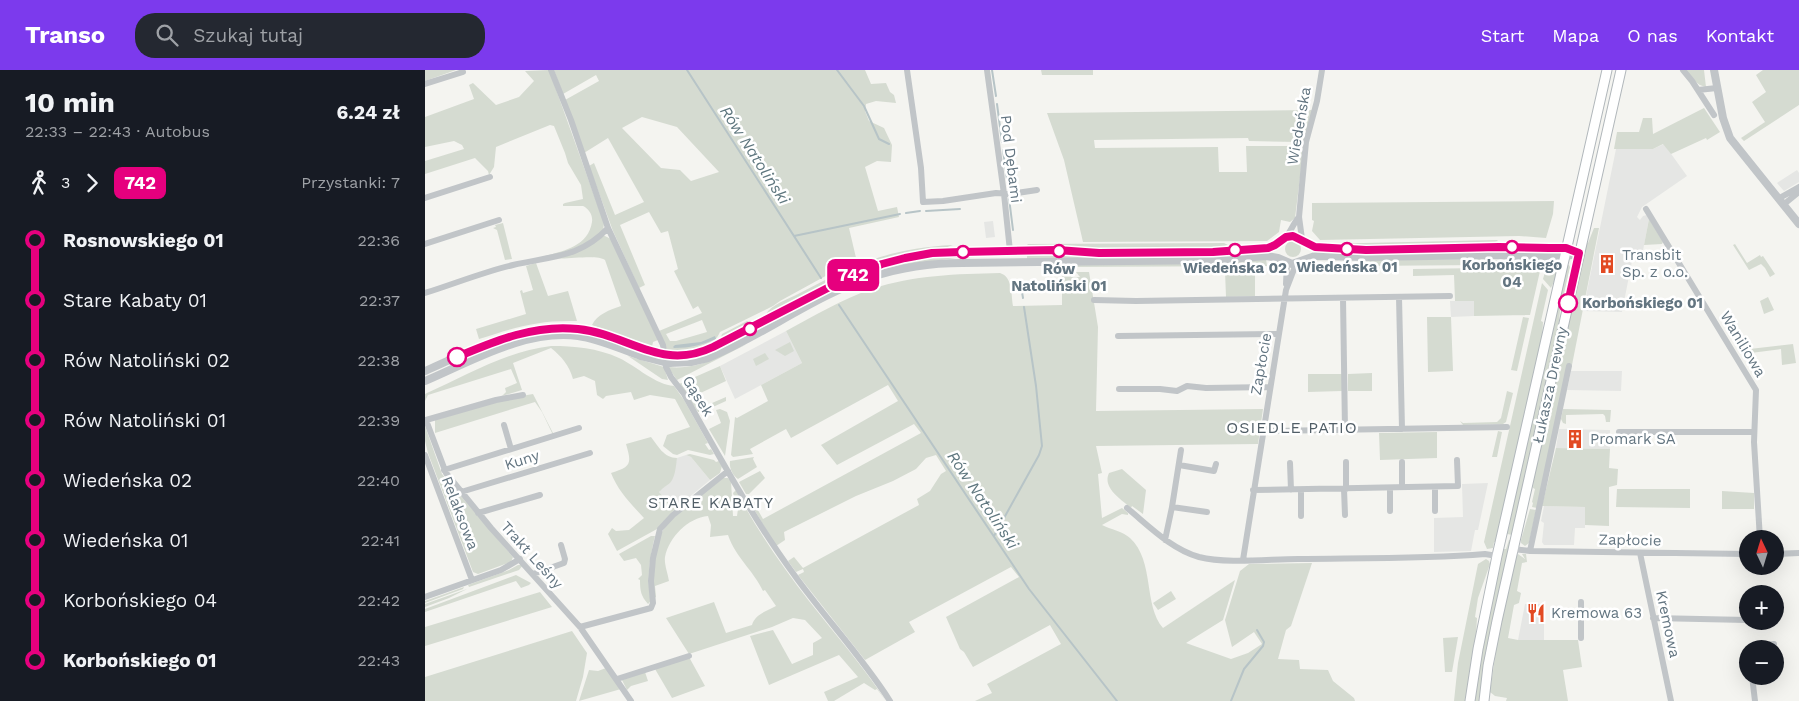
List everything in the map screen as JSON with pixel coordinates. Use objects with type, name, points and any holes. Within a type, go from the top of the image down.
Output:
[{"type":"main road","name":"Łukasza Drewny","points":[[1470,701],[1478,649],[1497,556],[1607,70]]},
{"type":"main road","name":"Łukasza Drewny","points":[[1484,701],[1495,630],[1621,70]]},
{"type":"street","name":"Gąsek","points":[[551,70],[608,228],[663,345],[666,367],[671,377],[684,394],[761,527],[795,577],[871,673],[890,701]]},
{"type":"street","points":[[907,70],[921,168],[923,202],[1037,190]]},
{"type":"street","name":"Pod Dębami","points":[[987,70],[1010,251]]},
{"type":"street","name":"Wiedeńska","points":[[1302,240],[1299,217],[1306,142],[1317,101],[1322,70]]},
{"type":"street","points":[[1683,70],[1714,115]]},
{"type":"street","points":[[1715,70],[1723,118],[1730,138],[1799,224]]},
{"type":"street","points":[[425,84],[463,72]]},
{"type":"street","points":[[1698,90],[1717,88]]},
{"type":"street","points":[[425,198],[490,177]]},
{"type":"street","points":[[1780,202],[1799,187]]},
{"type":"street","points":[[1780,202],[1799,192]]},
{"type":"street","name":"Waniliowa","points":[[1646,209],[1658,226],[1756,393],[1754,432],[1759,530]]},
{"type":"street","name":"Wiedeńska","points":[[1284,238],[1299,217]]},
{"type":"street","points":[[425,244],[499,220]]},
{"type":"street","points":[[425,293],[514,265],[579,250],[591,244],[608,228]]},
{"type":"street","points":[[425,381],[510,345],[542,336],[566,335],[585,338],[668,359],[691,362],[708,358],[838,282],[882,264],[932,253],[1057,250],[1099,253],[1213,252],[1268,248],[1284,238],[1293,236],[1315,247],[1366,250],[1499,247],[1565,253]]},
{"type":"street","points":[[1284,238],[1278,252],[1285,262]]},
{"type":"street","points":[[1299,262],[1307,250],[1302,240]]},
{"type":"street","points":[[1010,251],[1011,262]]},
{"type":"street","points":[[743,336],[843,289],[883,273],[933,264],[1209,260],[1267,256],[1285,262],[1299,262],[1315,256],[1367,257],[1579,253]]},
{"type":"street","name":"Zapłocie","points":[[1285,262],[1286,290]]},
{"type":"street","name":"Zapłocie","points":[[1243,560],[1284,299],[1286,290],[1299,262]]},
{"type":"street","points":[[1095,300],[1450,296]]},
{"type":"street","points":[[1343,298],[1345,430]]},
{"type":"street","points":[[1399,298],[1402,429]]},
{"type":"street","points":[[425,371],[496,342],[545,328],[574,328],[595,332],[642,353]]},
{"type":"street","points":[[1119,336],[1279,334]]},
{"type":"street","points":[[1530,551],[1569,366]]},
{"type":"street","points":[[1119,389],[1177,391],[1187,386],[1206,388],[1270,387]]},
{"type":"street","points":[[425,420],[496,400],[523,395]]},
{"type":"street","name":"Trakt Leśny","points":[[425,420],[444,470],[479,513],[580,627],[631,701]]},
{"type":"street","points":[[504,425],[511,450]]},
{"type":"street","points":[[1263,431],[1507,427]]},
{"type":"street","points":[[444,470],[579,428]]},
{"type":"street","points":[[1619,432],[1754,432]]},
{"type":"street","points":[[1165,540],[1181,450]]},
{"type":"street","name":"Kuny","points":[[461,492],[590,453]]},
{"type":"street","name":"Relaksowa","points":[[425,455],[472,580]]},
{"type":"street","points":[[1253,490],[1458,486],[1457,460]]},
{"type":"street","points":[[1345,515],[1346,462]]},
{"type":"street","points":[[1401,462],[1402,488]]},
{"type":"street","points":[[1290,463],[1291,490]]},
{"type":"street","points":[[1179,465],[1214,471],[1216,464]]},
{"type":"street","points":[[580,627],[650,608],[653,605],[651,582],[653,558],[660,529],[673,515],[728,471]]},
{"type":"street","points":[[1435,487],[1435,511]]},
{"type":"street","points":[[1390,488],[1391,512]]},
{"type":"street","points":[[1301,490],[1301,516]]},
{"type":"street","points":[[479,513],[540,495]]},
{"type":"street","points":[[1172,507],[1207,512]]},
{"type":"street","points":[[1127,508],[1165,540],[1201,557],[1243,560],[1485,554],[1497,556]]},
{"type":"street","points":[[533,574],[565,563],[561,545]]},
{"type":"street","name":"Zapłocie","points":[[1513,549],[1530,551],[1739,554]]},
{"type":"street","name":"Kremowa","points":[[1640,553],[1671,701]]},
{"type":"street","points":[[1784,554],[1799,553]]},
{"type":"street","points":[[425,597],[504,568],[520,559]]},
{"type":"street","points":[[1581,602],[1581,638]]},
{"type":"street","points":[[1653,618],[1739,620]]},
{"type":"street","points":[[617,679],[689,656]]},
{"type":"street","points":[[1753,685],[1755,701]]},
{"type":"shaded area","points":[[425,70],[456,70],[425,81]]},
{"type":"shaded area","points":[[549,70],[604,223],[603,232],[581,249],[541,257],[573,247],[585,237],[590,230],[592,222],[590,212],[583,206],[563,206],[565,203],[583,199],[581,185],[568,163],[554,126],[550,125],[496,147],[494,167],[489,175],[488,171],[475,158],[425,174],[425,161],[464,149],[462,145],[454,141],[425,147],[425,117],[474,99],[469,85],[473,83],[496,105],[519,97],[534,81],[525,71]]},
{"type":"shaded area","points":[[554,70],[865,70],[871,84],[886,83],[890,92],[894,95],[896,103],[876,101],[866,104],[865,111],[869,121],[884,128],[892,145],[891,162],[877,161],[865,167],[878,211],[897,207],[899,217],[849,228],[857,262],[831,273],[773,306],[720,332],[711,343],[705,346],[681,351],[667,350],[659,331],[702,313],[698,306],[693,309],[674,271],[678,269],[668,231],[661,233],[649,212],[620,225],[645,285],[639,288],[613,231],[589,166],[594,163],[615,215],[644,202],[608,138],[584,153],[565,100],[599,81],[596,75],[563,94]],"holes":[[[642,117],[677,127],[719,172],[691,181],[680,170],[661,168],[622,128]],[[702,320],[707,332],[676,341],[670,341],[666,334]]]},
{"type":"shaded area","points":[[1041,70],[1093,70],[1093,75],[1042,75]]},
{"type":"shaded area","points":[[1686,70],[1704,70],[1706,87],[1697,83]]},
{"type":"shaded area","points":[[1763,70],[1799,70],[1799,105],[1744,141],[1741,138],[1765,122],[1752,102],[1766,92],[1756,75]]},
{"type":"shaded area","points":[[1704,108],[1720,132],[1707,140],[1706,138],[1671,154],[1663,144],[1653,149],[1614,149],[1617,132],[1639,132],[1643,118],[1652,118],[1653,134]]},
{"type":"shaded area","points":[[1312,110],[1304,146],[1298,142],[1249,141],[1248,138],[1094,140],[1095,148],[1218,147],[1219,172],[1247,172],[1246,146],[1298,147],[1303,153],[1295,218],[1290,222],[1281,220],[1279,232],[1267,241],[1083,242],[1064,160],[1047,113]]},
{"type":"shaded area","points":[[1664,144],[1687,176],[1642,207],[1637,217],[1640,220],[1643,216],[1647,215],[1649,219],[1641,261],[1632,261],[1622,312],[1583,311],[1616,149],[1653,149]]},
{"type":"shaded area","points":[[1797,170],[1799,182],[1784,191],[1777,183]]},
{"type":"shaded area","points":[[1554,201],[1553,214],[1546,238],[1519,236],[1320,240],[1312,231],[1314,221],[1312,220],[1312,203]]},
{"type":"shaded area","points":[[1649,219],[1663,242],[1662,244],[1644,245]]},
{"type":"shaded area","points":[[993,221],[995,237],[986,238],[984,222]]},
{"type":"shaded area","points":[[503,223],[512,259],[505,260],[497,230],[493,228],[496,227],[495,225]]},
{"type":"shaded area","points":[[1594,228],[1599,228],[1572,365],[1568,364],[1537,508],[1532,507],[1535,489],[1533,488],[1534,473],[1586,243],[1588,243]]},
{"type":"shaded area","points":[[603,235],[611,239],[658,340],[653,342],[652,347],[592,325],[600,315],[621,306],[605,260],[595,257],[554,258]]},
{"type":"shaded area","points":[[1497,240],[1489,244],[1362,247],[1319,244]]},
{"type":"shaded area","points":[[1290,241],[1296,241],[1301,246],[1299,255],[1290,257],[1285,252],[1285,246]]},
{"type":"shaded area","points":[[1224,243],[1228,245],[1218,248],[1098,250],[1027,247],[1028,244]]},
{"type":"shaded area","points":[[1735,244],[1747,263],[1760,255],[1761,257],[1763,256],[1775,274],[1770,277],[1761,264],[1749,270],[1733,245]]},
{"type":"shaded area","points":[[953,245],[942,249],[904,254],[862,267],[766,314],[780,302],[872,260],[910,250]]},
{"type":"shaded area","points":[[1319,250],[1375,252],[1544,251],[1543,253],[1319,253]]},
{"type":"shaded area","points":[[1266,251],[1266,253],[1209,257],[1027,259],[1027,256]]},
{"type":"shaded area","points":[[994,254],[994,256],[956,258],[893,267],[837,288],[710,354],[695,358],[672,360],[703,355],[850,280],[885,266],[926,257]]},
{"type":"shaded area","points":[[1266,259],[1267,266],[1068,267],[1078,264]]},
{"type":"shaded area","points":[[1484,259],[1508,262],[1541,262],[1538,267],[1483,265],[1358,266],[1355,263],[1367,260]]},
{"type":"shaded area","points":[[1548,262],[1554,265],[1556,271],[1551,288],[1543,279]]},
{"type":"shaded area","points":[[536,263],[548,296],[568,291],[577,321],[527,325],[479,339],[476,329],[526,314],[520,291],[522,290],[523,293],[533,290],[526,266]]},
{"type":"shaded area","points":[[1567,265],[1570,267],[1560,311],[1557,339],[1513,535],[1507,534],[1503,543]]},
{"type":"shaded area","points":[[1482,268],[1540,271],[1530,315],[1474,316],[1474,301],[1455,301],[1454,275],[1413,276],[1413,269]]},
{"type":"shaded area","points":[[1255,270],[1255,296],[1226,297],[1225,271]]},
{"type":"shaded area","points":[[1071,272],[1071,277],[1080,277],[1076,272],[1089,272],[1098,327],[1096,411],[1263,409],[1258,444],[1096,446],[1102,473],[1098,474],[1102,518],[1122,508],[1128,513],[1128,515],[1122,514],[1102,525],[1121,532],[1130,538],[1138,548],[1143,559],[1153,607],[1163,628],[1235,580],[1223,620],[1186,643],[1231,659],[1248,653],[1262,644],[1254,632],[1232,647],[1225,620],[1240,571],[1249,564],[1312,563],[1291,626],[1286,630],[1278,659],[1299,660],[1300,669],[1328,670],[1333,681],[1354,698],[1355,701],[975,701],[992,693],[987,684],[1061,644],[1050,625],[973,667],[960,649],[946,617],[1019,577],[1011,567],[909,622],[915,632],[865,660],[798,575],[804,572],[803,569],[796,572],[788,561],[794,557],[803,568],[919,505],[917,499],[930,491],[941,474],[946,471],[936,455],[926,458],[916,469],[893,481],[856,496],[784,532],[785,540],[776,546],[749,501],[751,498],[763,519],[921,433],[914,424],[837,465],[821,445],[898,401],[888,385],[791,438],[786,429],[750,449],[753,454],[733,457],[731,455],[735,417],[737,418],[768,401],[761,385],[802,363],[786,331],[828,308],[861,293],[888,284],[935,276],[1000,273],[1009,282],[1013,306],[1062,305],[1062,273]]},
{"type":"shaded area","points":[[1542,283],[1548,290],[1541,321],[1543,322],[1542,339],[1496,542],[1494,542],[1493,548],[1487,549],[1484,542]]},
{"type":"shaded area","points":[[1768,297],[1774,310],[1764,314],[1760,301]]},
{"type":"shaded area","points":[[1450,301],[1474,301],[1474,316],[1451,317]]},
{"type":"shaded area","points":[[1427,317],[1451,317],[1453,371],[1428,372]]},
{"type":"shaded area","points":[[1523,317],[1529,318],[1517,371],[1511,370]]},
{"type":"shaded area","points":[[747,321],[750,322],[720,340],[722,334]]},
{"type":"shaded area","points":[[786,331],[802,363],[735,399],[720,366]]},
{"type":"shaded area","points":[[715,336],[716,339],[701,344],[673,347],[675,345],[701,342]]},
{"type":"shaded area","points":[[790,342],[794,351],[785,356],[775,350]]},
{"type":"shaded area","points":[[747,344],[677,380],[668,367],[700,364]]},
{"type":"shaded area","points":[[1793,344],[1796,363],[1782,365],[1781,349],[1743,354],[1741,350]]},
{"type":"shaded area","points":[[551,346],[577,347],[602,352],[626,361],[653,379],[674,386],[708,443],[705,444],[714,454],[710,455],[688,450],[677,455],[663,446],[667,435],[690,427],[675,399],[650,395],[634,400],[631,392],[606,396],[603,399],[597,395],[595,381],[584,376],[573,379],[565,362],[551,348],[513,363],[522,390],[502,396],[506,392],[505,388],[517,383],[511,369],[428,395],[425,401],[425,394],[503,358]]},
{"type":"shaded area","points":[[765,353],[769,359],[756,366],[753,359]]},
{"type":"shaded area","points":[[628,356],[664,367],[668,380],[662,379]]},
{"type":"shaded area","points":[[720,366],[726,381],[692,397],[698,409],[726,397],[726,401],[698,412],[679,384]]},
{"type":"shaded area","points":[[1571,371],[1622,371],[1621,391],[1567,390]]},
{"type":"shaded area","points":[[1372,373],[1372,391],[1348,391],[1348,374]]},
{"type":"shaded area","points":[[1308,374],[1342,374],[1342,391],[1308,392]]},
{"type":"shaded area","points":[[1507,391],[1513,393],[1506,422],[1503,424],[1463,425],[1460,421],[1463,423],[1497,422],[1501,418]]},
{"type":"shaded area","points":[[533,394],[554,435],[535,402],[435,433],[435,420],[510,398]]},
{"type":"shaded area","points":[[720,409],[727,412],[730,421],[725,456],[709,429],[721,423],[716,410]]},
{"type":"shaded area","points":[[1563,409],[1611,410],[1610,422],[1606,422],[1603,414],[1566,415],[1566,424],[1561,419]]},
{"type":"shaded area","points":[[425,426],[442,474],[513,557],[511,562],[478,574],[473,572],[428,453],[425,441]]},
{"type":"shaded area","points":[[1559,429],[1610,430],[1610,449],[1556,448]]},
{"type":"shaded area","points":[[1498,431],[1502,432],[1497,457],[1492,457]]},
{"type":"shaded area","points":[[1437,432],[1437,458],[1380,460],[1379,433]]},
{"type":"shaded area","points":[[651,437],[665,454],[677,458],[673,479],[659,492],[675,509],[657,529],[617,551],[608,534],[612,528],[616,531],[629,530],[644,518],[621,491],[611,473],[623,469],[628,464],[629,456],[626,444]]},
{"type":"shaded area","points":[[1556,448],[1610,449],[1609,468],[1618,469],[1617,485],[1609,487],[1609,526],[1585,525],[1585,507],[1542,506]]},
{"type":"shaded area","points":[[690,454],[716,462],[719,461],[722,466],[720,473],[710,480],[691,457],[686,455]]},
{"type":"shaded area","points":[[686,455],[691,457],[710,480],[675,509],[659,492],[662,487],[669,484],[677,458]]},
{"type":"shaded area","points":[[754,457],[753,459],[757,467],[738,479],[731,471],[730,461]]},
{"type":"shaded area","points":[[1122,469],[1146,490],[1143,514],[1132,506],[1131,508],[1118,497],[1108,484],[1109,473]]},
{"type":"shaded area","points":[[760,471],[765,478],[749,494],[746,494],[739,482]]},
{"type":"shaded area","points":[[723,478],[728,478],[731,481],[733,516],[737,516],[738,509],[733,493],[736,490],[779,561],[858,663],[886,701],[877,689],[875,690],[864,683],[834,701],[828,701],[824,692],[858,677],[839,655],[769,685],[750,636],[773,630],[792,664],[813,655],[813,643],[822,638],[805,620],[793,618],[772,627],[689,654],[666,618],[714,602],[726,633],[752,625],[759,615],[776,606],[765,590],[763,591],[740,557],[728,535],[710,537],[711,525],[708,516],[693,520],[680,530],[671,542],[665,557],[669,581],[655,586],[656,597],[654,598],[653,581],[656,550],[662,532],[678,513]]},
{"type":"shaded area","points":[[1488,483],[1478,530],[1475,530],[1471,551],[1434,552],[1434,518],[1463,517],[1462,484]]},
{"type":"shaded area","points":[[1617,489],[1690,489],[1690,508],[1616,507]]},
{"type":"shaded area","points":[[1722,491],[1754,493],[1754,509],[1722,509]]},
{"type":"shaded area","points":[[1544,506],[1585,507],[1585,528],[1575,528],[1574,545],[1544,545],[1542,542],[1544,523],[1541,521]]},
{"type":"shaded area","points":[[1530,509],[1536,510],[1529,543],[1525,546],[1521,543],[1521,540]]},
{"type":"shaded area","points":[[651,536],[655,536],[649,568],[651,601],[648,604],[642,596],[640,580],[638,579],[642,575],[641,565],[636,558],[624,561],[619,554]]},
{"type":"shaded area","points":[[1509,540],[1511,540],[1481,701],[1474,701],[1477,674],[1502,549],[1506,549]]},
{"type":"shaded area","points":[[1518,554],[1525,559],[1522,554],[1526,554],[1527,562],[1522,563],[1517,591],[1521,593],[1519,603],[1514,605],[1508,638],[1518,640],[1578,640],[1582,667],[1563,670],[1568,701],[1506,701],[1507,698],[1495,696],[1490,692],[1498,636],[1516,556]]},
{"type":"shaded area","points":[[1486,559],[1490,564],[1478,598],[1475,617],[1477,618],[1476,636],[1466,701],[1454,701],[1458,663],[1478,564]]},
{"type":"shaded area","points":[[518,565],[523,565],[519,570],[469,587],[468,585],[509,570]]},
{"type":"shaded area","points":[[516,575],[531,583],[521,588],[516,581],[425,612],[425,609]]},
{"type":"shaded area","points":[[464,587],[463,589],[425,603],[425,601]]},
{"type":"shaded area","points":[[467,589],[449,598],[425,607],[425,604]]},
{"type":"shaded area","points":[[1171,591],[1176,599],[1158,610],[1153,603]]},
{"type":"shaded area","points":[[540,592],[552,607],[425,646],[425,627]]},
{"type":"shaded area","points":[[1525,604],[1544,604],[1544,640],[1518,640]]},
{"type":"shaded area","points":[[572,631],[587,653],[576,701],[425,701],[425,677]]},
{"type":"shaded area","points":[[1458,637],[1452,672],[1445,672],[1443,638]]},
{"type":"shaded area","points":[[689,657],[705,686],[672,698],[655,669]]},
{"type":"shaded area","points":[[606,668],[621,689],[579,701],[589,670],[598,671]]},
{"type":"shaded area","points":[[645,672],[648,681],[631,686],[627,690],[622,680]]},
{"type":"waterway","name":"Rów Natoliński","points":[[687,70],[821,278]]},
{"type":"waterway","points":[[837,70],[864,106],[879,139],[889,144]]},
{"type":"waterway","points":[[992,70],[996,96]]},
{"type":"waterway","points":[[997,104],[1002,142]]},
{"type":"waterway","points":[[1003,150],[1007,179]]},
{"type":"waterway","points":[[1009,198],[1013,230]]},
{"type":"waterway","points":[[926,211],[960,209]]},
{"type":"waterway","points":[[906,213],[920,211]]},
{"type":"waterway","points":[[794,236],[900,214]]},
{"type":"waterway","points":[[1020,280],[1023,298]]},
{"type":"waterway","name":"Rów Natoliński","points":[[839,305],[1029,589],[1117,701]]},
{"type":"waterway","points":[[994,536],[1039,455],[1042,446],[1036,386],[1024,307]]},
{"type":"waterway","points":[[1231,701],[1244,669],[1263,646],[1264,642],[1257,630]]},
{"type":"bus line","name":"742","points":[[457,357],[489,344],[545,328],[580,329],[595,332],[664,355],[696,354],[853,275],[905,258],[947,252],[1057,250],[1099,253],[1213,252],[1268,248],[1289,236],[1297,236],[1306,244],[1315,247],[1366,250],[1499,247],[1566,248],[1579,253],[1568,303]]},
{"type":"place","name":"Korbońskiego 04","points":[[1512,247]]},
{"type":"place","name":"Wiedeńska 01","points":[[1347,249]]},
{"type":"place","name":"Wiedeńska 02","points":[[1235,250]]},
{"type":"place","name":"Rów Natoliński 01","points":[[1059,251]]},
{"type":"place","name":"Transbit Sp. z o.o.","points":[[1607,264]]},
{"type":"place","name":"Korbońskiego 01","points":[[1568,303]]},
{"type":"place","name":"Promark SA","points":[[1575,439]]},
{"type":"place","name":"Kremowa 63","points":[[1536,613]]},
{"type":"district","name":"OSIEDLE PATIO","points":[[1292,427]]},
{"type":"district","name":"STARE KABATY","points":[[711,502]]}]
